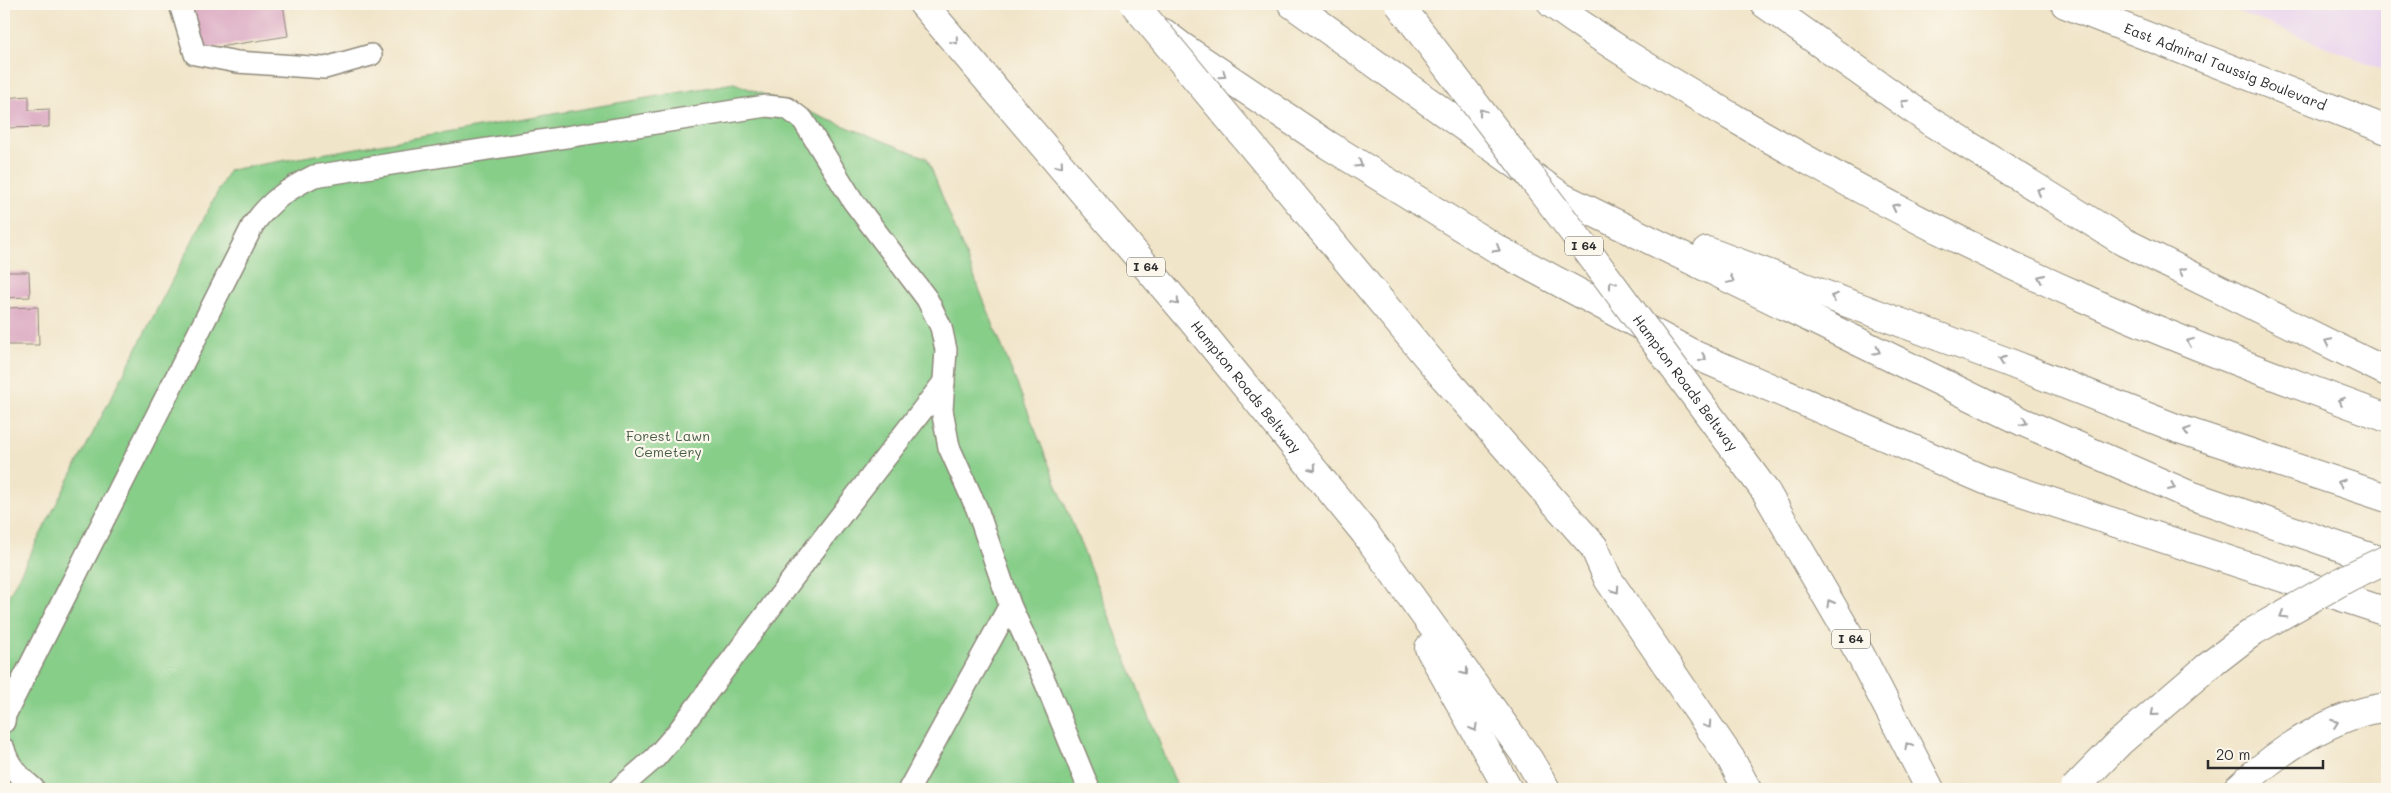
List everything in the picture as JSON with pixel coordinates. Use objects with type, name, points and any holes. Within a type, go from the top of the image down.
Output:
[{"type":"main road","name":"Hampton Roads Beltway","points":[[924,4],[1190,318],[1365,533],[1529,760],[1546,789]]},
{"type":"main road","points":[[1128,4],[1181,46],[1328,145],[1497,249],[1695,355],[1985,480],[2387,612]]},
{"type":"main road","points":[[1134,4],[1443,376],[1594,547],[1608,578],[1731,759],[1747,789]]},
{"type":"main road","points":[[1292,4],[1562,197],[2023,422],[2187,494],[2387,563]]},
{"type":"main road","name":"Hampton Roads Beltway","points":[[1399,4],[1583,245],[1766,492],[1860,654],[1930,789]]},
{"type":"main road","points":[[1552,4],[1628,57],[1813,164],[1965,243],[2090,301],[2288,382],[2387,418]]},
{"type":"main road","points":[[1765,4],[1931,122],[2124,242],[2387,372]]},
{"type":"main road","name":"East Admiral Taussig Boulevard","points":[[2070,5],[2387,130]]},
{"type":"main road","points":[[1562,197],[2005,361],[2176,428],[2387,498]]},
{"type":"main road","points":[[1365,533],[1508,789]]},
{"type":"main road","points":[[2074,789],[2120,742],[2206,668],[2254,631],[2348,577],[2387,559]]},
{"type":"main road","points":[[2237,789],[2259,769],[2291,746],[2330,724],[2387,708]]},
{"type":"lane","points":[[180,4],[195,54],[237,62],[325,68],[371,55]]},
{"type":"lane","points":[[4,722],[5,715],[253,225],[260,214],[284,191],[314,176],[766,106],[787,108],[803,120],[853,201],[927,299],[941,326],[946,350],[942,410],[949,447],[977,509],[1010,604],[1046,684],[1089,789]]},
{"type":"lane","points":[[619,789],[655,758],[676,734],[811,554],[944,382]]},
{"type":"lane","points":[[909,789],[1010,604]]},
{"type":"lane","points":[[4,749],[6,759],[19,776],[34,789]]},
{"type":"shaded area","points":[[2219,4],[2387,4],[2387,71]]},
{"type":"green space","name":"Forest Lawn Cemetery","points":[[734,83],[927,158],[1178,789],[8,789],[4,785],[4,605],[229,170]]},
{"type":"building","points":[[193,4],[283,4],[288,36],[200,50]]},
{"type":"building","points":[[29,96],[29,110],[49,109],[49,127],[4,128],[4,98]]},
{"type":"building","points":[[5,272],[29,272],[30,297],[5,298]]},
{"type":"building","points":[[38,307],[39,345],[4,345],[4,308]]}]
